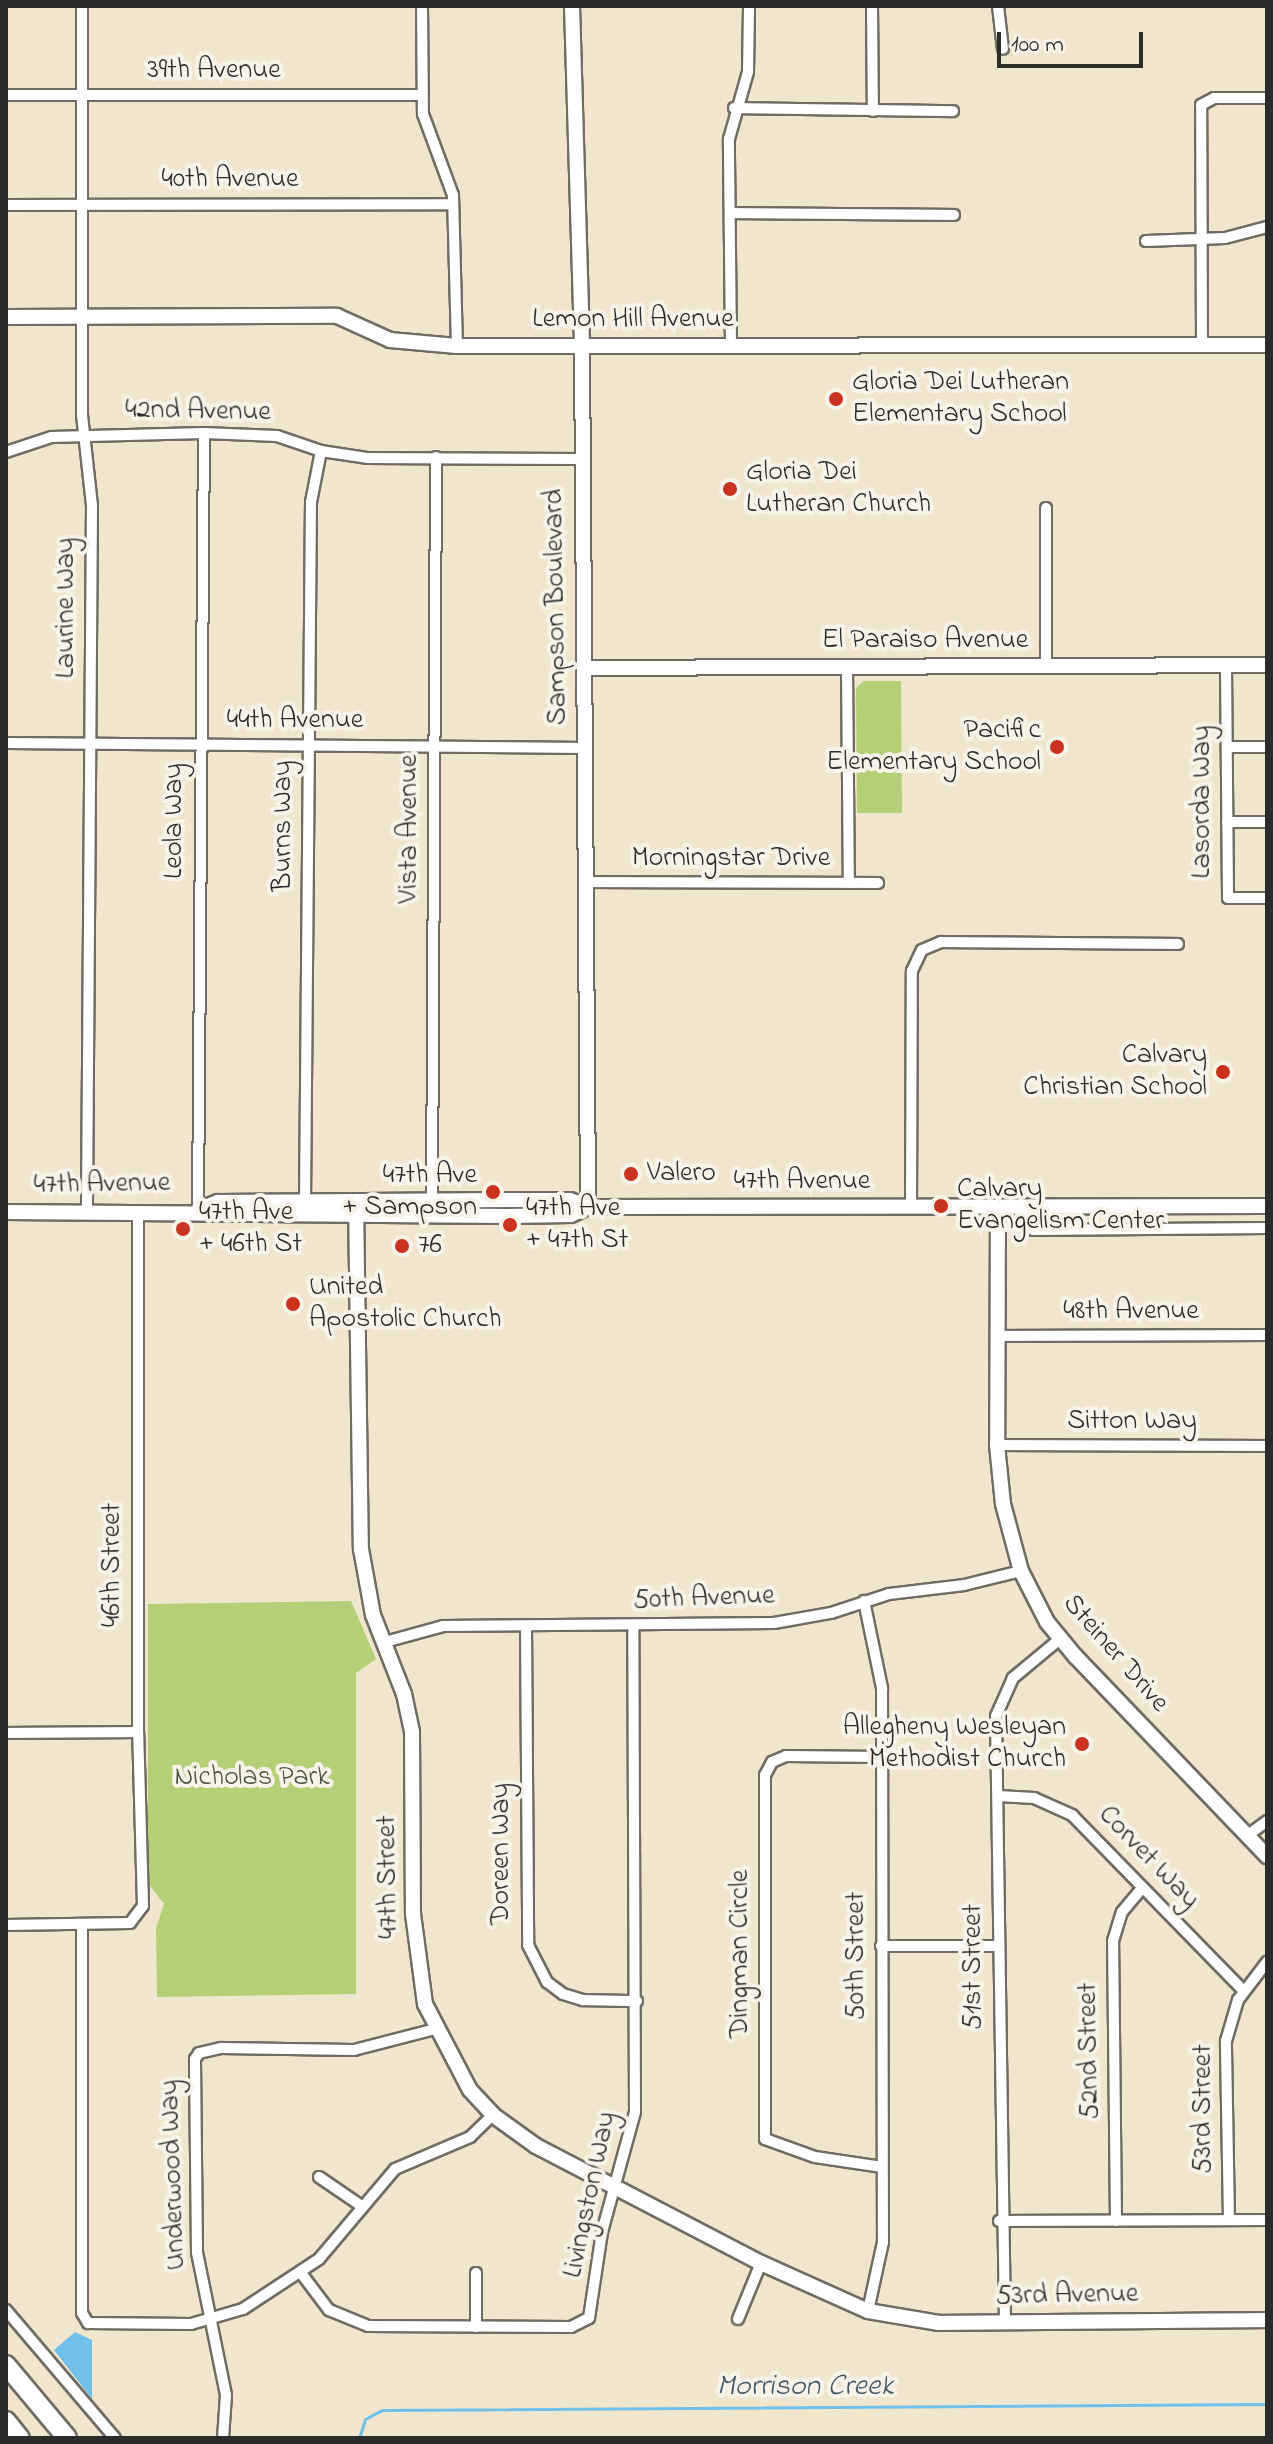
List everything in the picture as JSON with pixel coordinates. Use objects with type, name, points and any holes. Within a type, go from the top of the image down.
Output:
[{"type":"highway","points":[[6,2365],[67,2438]]},
{"type":"highway","points":[[6,2421],[20,2438]]},
{"type":"street","name":"Laurine Way","points":[[82,6],[82,415],[88,435],[92,505],[87,1212]]},
{"type":"street","points":[[422,6],[425,125],[448,174],[453,204],[457,346]]},
{"type":"street","name":"Sampson Boulevard","points":[[572,6],[582,345],[588,1207]]},
{"type":"street","points":[[731,346],[734,108],[748,72],[749,6]]},
{"type":"street","points":[[872,6],[873,111]]},
{"type":"street","points":[[998,6],[1003,49]]},
{"type":"street","name":"39th Avenue","points":[[6,95],[422,95]]},
{"type":"street","points":[[1202,344],[1201,105],[1214,98],[1267,98]]},
{"type":"street","points":[[734,108],[953,111]]},
{"type":"street","name":"40th Avenue","points":[[6,205],[453,204]]},
{"type":"street","points":[[731,213],[954,215]]},
{"type":"street","points":[[1146,241],[1200,240],[1267,227]]},
{"type":"street","name":"Lemon Hill Avenue","points":[[6,317],[337,316],[390,340],[457,346],[1267,345]]},
{"type":"street","name":"42nd Avenue","points":[[6,452],[51,437],[204,433],[277,436],[321,451],[368,458],[581,459]]},
{"type":"street","name":"Leola Way","points":[[198,1210],[199,744],[204,433]]},
{"type":"street","name":"Burns Way","points":[[305,1202],[311,502],[321,451]]},
{"type":"street","name":"Vista Avenue","points":[[432,1201],[436,457]]},
{"type":"street","points":[[1046,508],[1046,666]]},
{"type":"street","name":"El Paraiso Avenue","points":[[584,668],[1267,665]]},
{"type":"street","name":"Lasorda Way","points":[[1226,666],[1228,898],[1267,898]]},
{"type":"street","points":[[847,668],[849,883]]},
{"type":"street","name":"44th Avenue","points":[[6,743],[585,748]]},
{"type":"street","points":[[1227,747],[1267,747]]},
{"type":"street","points":[[1227,822],[1267,822]]},
{"type":"street","name":"Morningstar Drive","points":[[585,882],[878,883]]},
{"type":"street","points":[[911,1208],[912,971],[922,950],[941,942],[1178,944]]},
{"type":"street","name":"47th Avenue","points":[[198,1210],[218,1202],[570,1200],[588,1207],[1267,1206]]},
{"type":"street","name":"47th Street","points":[[356,1201],[361,1549],[367,1592],[412,1732],[415,1947],[435,2029],[456,2069],[493,2115],[526,2141],[761,2263],[868,2311]]},
{"type":"street","points":[[218,1217],[240,1210],[297,1209],[305,1202]]},
{"type":"street","name":"47th Avenue","points":[[6,1212],[198,1210],[218,1217],[356,1217],[571,1215],[588,1207]]},
{"type":"street","name":"Steiner Drive","points":[[998,1208],[997,1445],[1003,1504],[1021,1571],[1061,1638],[1267,1856]]},
{"type":"street","points":[[1017,1208],[1033,1230],[1267,1228]]},
{"type":"street","name":"46th Street","points":[[82,1925],[130,1923],[140,1918],[138,1211]]},
{"type":"street","name":"48th Avenue","points":[[996,1336],[1267,1335]]},
{"type":"street","name":"Sitton Way","points":[[997,1445],[1267,1446]]},
{"type":"street","name":"50th Avenue","points":[[385,1642],[427,1627],[774,1623],[864,1601],[1021,1571]]},
{"type":"street","name":"50th Street","points":[[864,1601],[882,1677],[882,2255],[868,2311]]},
{"type":"street","name":"Livingston Way","points":[[301,2273],[329,2310],[357,2324],[571,2327],[589,2318],[614,2189],[634,2124],[637,2001],[633,1625]]},
{"type":"street","name":"Doreen Way","points":[[526,1626],[528,1945],[547,1982],[563,1994],[593,2001],[637,2001]]},
{"type":"street","name":"51st Street","points":[[1005,2323],[999,2221],[998,1796],[995,1727],[1002,1696],[1020,1670],[1061,1638]]},
{"type":"street","points":[[6,1733],[138,1732]]},
{"type":"street","name":"Dingman Circle","points":[[882,1757],[778,1758],[767,1767],[765,1791],[765,2139],[815,2157],[882,2167]]},
{"type":"street","name":"Corvet Way","points":[[998,1796],[1034,1798],[1063,1809],[1244,1991]]},
{"type":"street","points":[[1248,1835],[1267,1821]]},
{"type":"street","name":"52nd Street","points":[[1116,2221],[1113,1941],[1122,1912],[1142,1888]]},
{"type":"street","points":[[6,1925],[82,1925],[82,2313],[88,2323],[165,2326],[210,2321],[251,2305],[301,2273],[395,2169],[470,2137],[493,2115]]},
{"type":"street","points":[[881,1946],[998,1946]]},
{"type":"street","name":"53rd Street","points":[[1229,2220],[1225,2052],[1230,2020],[1244,1991],[1267,1962]]},
{"type":"street","name":"Underwood Way","points":[[223,2438],[226,2395],[210,2321],[196,2229],[193,2072],[199,2053],[221,2048],[354,2050],[435,2029]]},
{"type":"street","points":[[319,2177],[363,2207]]},
{"type":"street","points":[[999,2221],[1267,2220]]},
{"type":"street","points":[[738,2319],[761,2263]]},
{"type":"street","points":[[476,2273],[476,2327]]},
{"type":"street","points":[[6,2310],[115,2438]]},
{"type":"street","name":"53rd Avenue","points":[[868,2311],[924,2322],[1267,2320]]},
{"type":"green space","points":[[864,681],[901,681],[902,813],[857,813],[856,688]]},
{"type":"green space","name":"Nicholas Park","points":[[351,1601],[376,1659],[356,1673],[356,1994],[157,1997],[156,1928],[164,1904],[148,1883],[148,1604]]},
{"type":"water","points":[[75,2332],[92,2340],[92,2399],[54,2350]]},
{"type":"waterway","name":"Morrison Creek","points":[[359,2438],[365,2419],[382,2410],[1267,2404]]},
{"type":"place","name":"Gloria Dei Lutheran Elementary School","points":[[836,399]]},
{"type":"place","name":"Gloria Dei Lutheran Church","points":[[730,489]]},
{"type":"place","name":"Pacific Elementary School","points":[[1057,747]]},
{"type":"place","name":"Calvary Christian School","points":[[1223,1072]]},
{"type":"place","name":"Valero","points":[[631,1174]]},
{"type":"place","name":"47th Ave + Sampson","points":[[493,1192]]},
{"type":"place","name":"Calvary Evangelism Center","points":[[941,1206]]},
{"type":"place","name":"47th Ave + 47th St","points":[[510,1225]]},
{"type":"place","name":"47th Ave + 46th St","points":[[183,1229]]},
{"type":"place","name":"76","points":[[402,1246]]},
{"type":"place","name":"United Apostolic Church","points":[[293,1304]]},
{"type":"place","name":"Allegheny Wesleyan Methodist Church","points":[[1082,1744]]}]
